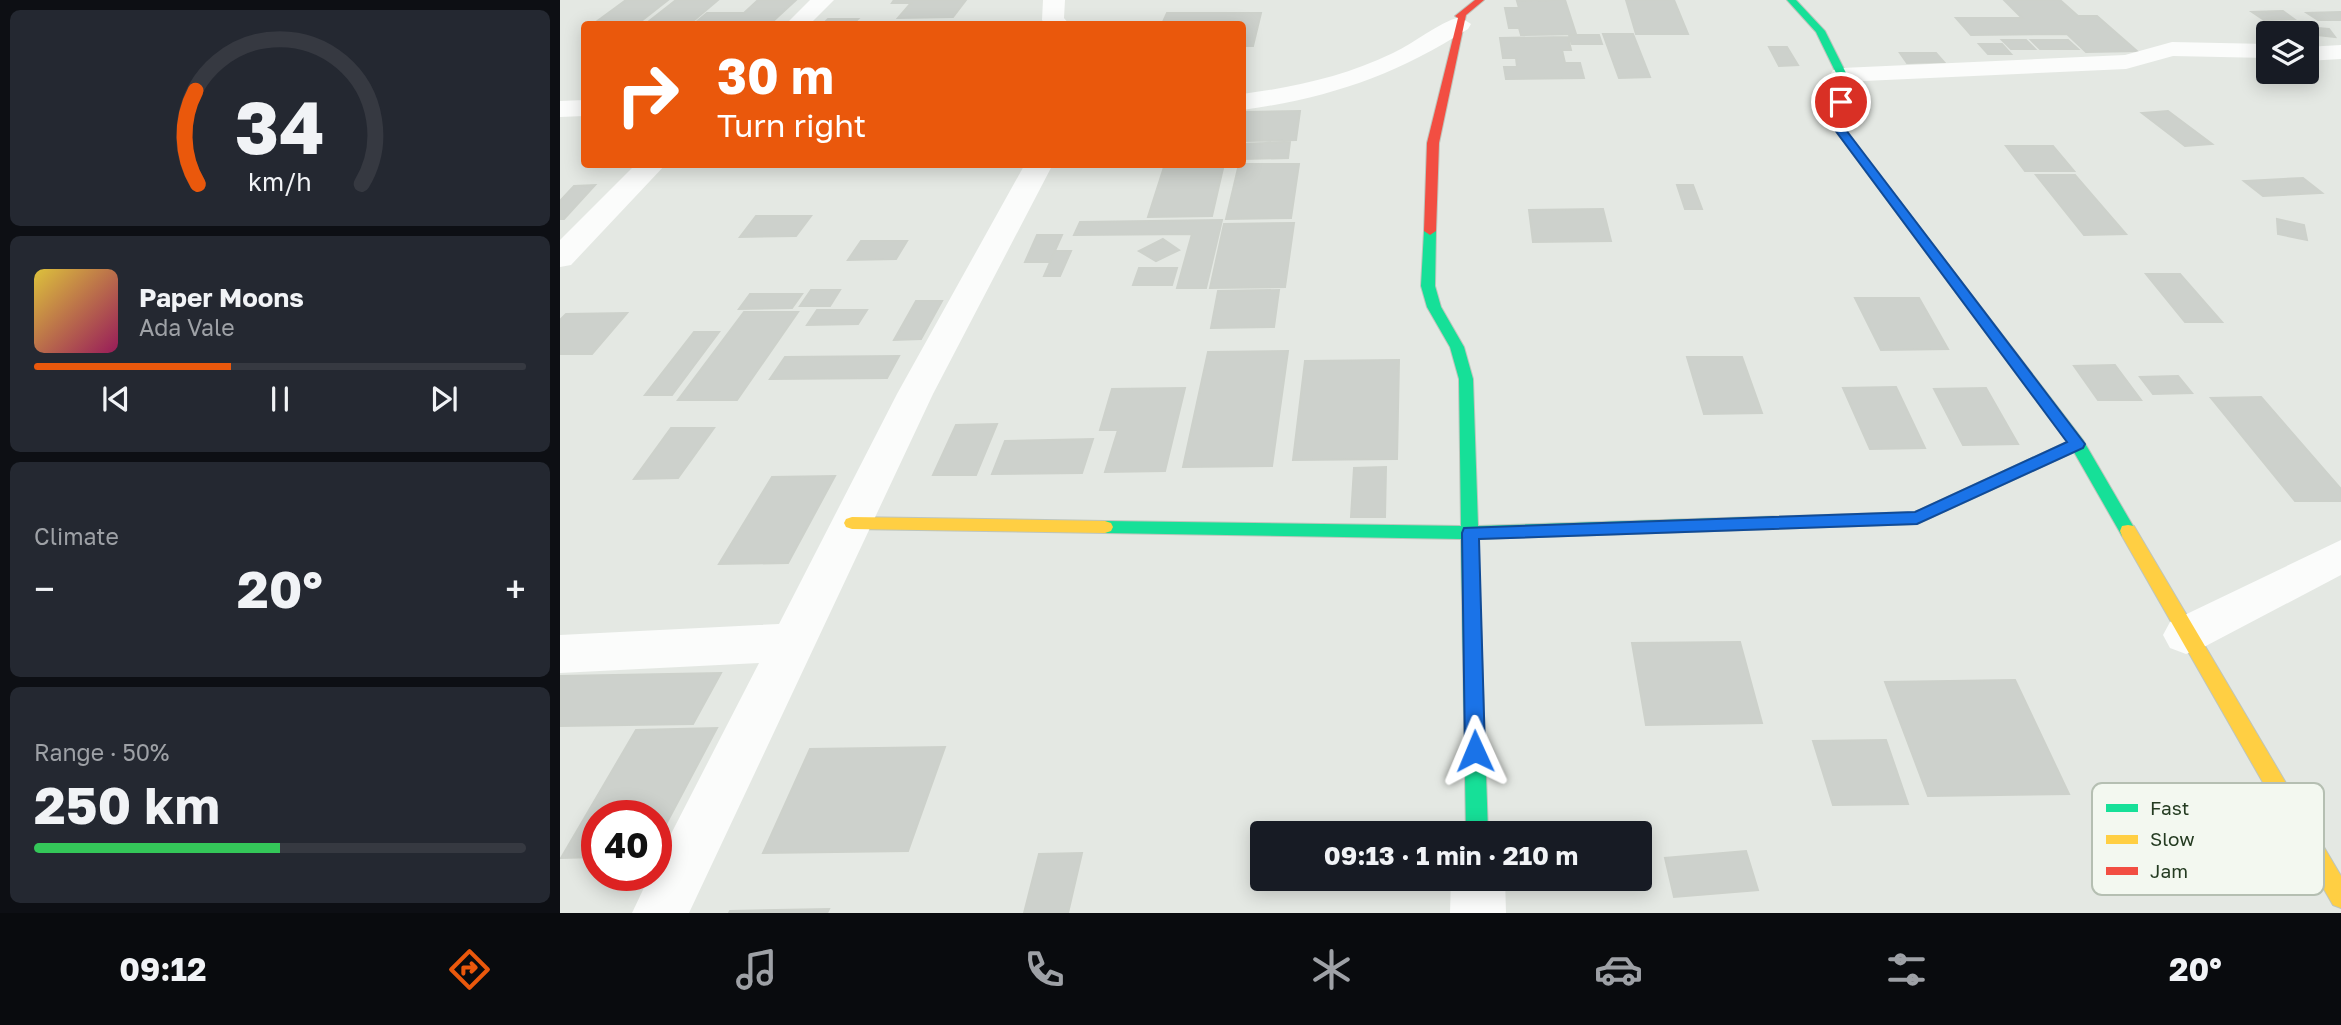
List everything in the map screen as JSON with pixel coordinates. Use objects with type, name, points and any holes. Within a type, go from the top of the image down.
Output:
[{"type":"street","points":[[800,21],[823,0]]},
{"type":"street","points":[[1054,0],[1054,21]]},
{"type":"street","points":[[1477,821],[1465,379],[1457,347],[1434,307],[1428,286],[1433,143],[1463,17],[1460,16],[1480,0]]},
{"type":"street","points":[[1791,0],[1820,31],[1842,75],[1840,130],[2077,444],[2164,589],[2186,635],[2274,783]]},
{"type":"street","points":[[1246,101],[1316,92],[1353,80],[1413,55],[1460,24]]},
{"type":"street","points":[[1842,75],[2126,62],[2172,49],[2256,51]]},
{"type":"street","points":[[2319,53],[2341,52]]},
{"type":"street","points":[[560,109],[581,108]]},
{"type":"street","points":[[560,258],[648,168]]},
{"type":"street","points":[[660,913],[915,394],[1037,168]]},
{"type":"street","points":[[852,523],[1470,533],[1917,518],[2077,444]]},
{"type":"street","points":[[2186,635],[2341,556]]},
{"type":"street","points":[[560,654],[793,642]]},
{"type":"street","points":[[2324,868],[2341,897]]},
{"type":"street","points":[[1478,891],[1478,913]]},
{"type":"building","points":[[626,0],[668,0],[641,21],[597,21]]},
{"type":"building","points":[[676,0],[718,0],[693,21],[649,21]]},
{"type":"building","points":[[758,0],[796,0],[773,21],[697,21],[707,13],[744,13]]},
{"type":"building","points":[[894,0],[966,0],[953,17],[898,18],[911,3],[892,3]]},
{"type":"building","points":[[1565,0],[1576,34],[1521,35],[1519,28],[1509,28],[1505,8],[1519,8],[1517,1]]},
{"type":"building","points":[[1626,0],[1674,0],[1688,34],[1636,34]]},
{"type":"building","points":[[2004,0],[2060,0],[2078,16],[2097,16],[2137,51],[2086,52],[2067,34],[1971,35],[1956,18],[2022,18]]},
{"type":"building","points":[[2283,11],[2294,19],[2264,20],[2252,12]]},
{"type":"building","points":[[2341,12],[2341,20],[2318,20],[2307,13]]},
{"type":"building","points":[[1167,13],[1261,13],[1253,46],[1246,46],[1246,21],[1163,21]]},
{"type":"building","points":[[828,19],[858,19],[856,21],[826,21]]},
{"type":"building","points":[[2319,28],[2329,29],[2335,37],[2319,35]]},
{"type":"building","points":[[1603,34],[1633,34],[1650,77],[1619,78]]},
{"type":"building","points":[[1569,35],[1599,35],[1602,44],[1572,44]]},
{"type":"building","points":[[1568,37],[1571,50],[1562,50],[1565,63],[1580,63],[1584,78],[1506,79],[1504,67],[1517,67],[1516,58],[1503,58],[1500,38]]},
{"type":"building","points":[[2002,40],[2026,40],[2035,49],[2011,49]]},
{"type":"building","points":[[2031,40],[2068,40],[2078,49],[2040,49]]},
{"type":"building","points":[[1979,44],[2002,44],[2011,54],[1988,54]]},
{"type":"building","points":[[1769,47],[1787,47],[1798,65],[1779,66]]},
{"type":"building","points":[[1900,53],[1936,53],[1944,62],[1907,63]]},
{"type":"building","points":[[1300,111],[1296,140],[1246,141],[1246,112]]},
{"type":"building","points":[[2168,111],[2212,144],[2185,146],[2142,113]]},
{"type":"building","points":[[1290,142],[1288,158],[1246,159],[1246,144]]},
{"type":"building","points":[[2006,146],[2053,146],[2074,171],[2025,171]]},
{"type":"building","points":[[1246,164],[1299,164],[1291,218],[1226,219],[1238,168],[1246,168]]},
{"type":"building","points":[[1164,168],[1223,168],[1212,216],[1148,217]]},
{"type":"building","points":[[2036,175],[2075,175],[2126,234],[2084,235]]},
{"type":"building","points":[[2303,178],[2322,193],[2263,196],[2244,181]]},
{"type":"building","points":[[595,185],[564,219],[560,219],[560,201],[574,186]]},
{"type":"building","points":[[1677,185],[1693,185],[1702,209],[1685,209]]},
{"type":"building","points":[[1603,209],[1611,241],[1533,242],[1529,210]]},
{"type":"building","points":[[756,216],[811,216],[796,236],[740,237]]},
{"type":"building","points":[[2277,219],[2304,225],[2307,240],[2278,234]]},
{"type":"building","points":[[1222,220],[1206,288],[1177,288],[1192,234],[1074,235],[1080,222]]},
{"type":"building","points":[[1294,223],[1285,287],[1210,288],[1224,224]]},
{"type":"building","points":[[1037,235],[1062,235],[1050,262],[1025,262]]},
{"type":"building","points":[[1163,239],[1179,250],[1156,261],[1139,251]]},
{"type":"building","points":[[861,241],[907,241],[896,259],[848,260]]},
{"type":"building","points":[[1055,251],[1071,251],[1060,276],[1044,276]]},
{"type":"building","points":[[1139,268],[1177,268],[1172,285],[1133,285]]},
{"type":"building","points":[[2146,274],[2180,274],[2222,322],[2185,322]]},
{"type":"building","points":[[811,290],[840,290],[830,306],[800,306]]},
{"type":"building","points":[[1279,290],[1274,327],[1211,328],[1218,291]]},
{"type":"building","points":[[750,294],[802,294],[792,308],[739,309]]},
{"type":"building","points":[[1855,298],[1919,298],[1948,349],[1881,350]]},
{"type":"building","points":[[916,301],[942,301],[921,339],[894,340]]},
{"type":"building","points":[[817,310],[867,310],[858,324],[807,325]]},
{"type":"building","points":[[744,312],[798,312],[737,400],[678,400]]},
{"type":"building","points":[[627,313],[592,354],[560,354],[560,320],[566,314]]},
{"type":"building","points":[[694,332],[719,332],[672,395],[645,395]]},
{"type":"building","points":[[1288,351],[1272,466],[1183,467],[1208,352]]},
{"type":"building","points":[[899,356],[887,378],[770,379],[785,357]]},
{"type":"building","points":[[1687,357],[1742,357],[1762,413],[1704,414]]},
{"type":"building","points":[[1399,360],[1397,459],[1293,460],[1305,361]]},
{"type":"building","points":[[2115,365],[2141,400],[2098,400],[2074,366]]},
{"type":"building","points":[[2178,376],[2192,393],[2153,394],[2140,377]]},
{"type":"building","points":[[1896,387],[1925,448],[1870,449],[1843,388]]},
{"type":"building","points":[[1185,388],[1165,471],[1105,472],[1118,430],[1100,430],[1112,389]]},
{"type":"building","points":[[1986,388],[2018,444],[1963,445],[1934,389]]},
{"type":"building","points":[[2261,397],[2341,489],[2341,501],[2295,501],[2211,398]]},
{"type":"building","points":[[997,424],[976,475],[933,475],[956,425]]},
{"type":"building","points":[[671,428],[714,428],[678,478],[634,479]]},
{"type":"building","points":[[1093,439],[1082,473],[992,474],[1005,441]]},
{"type":"building","points":[[1386,467],[1385,517],[1351,517],[1354,468]]},
{"type":"building","points":[[835,476],[788,563],[719,564],[772,477]]},
{"type":"building","points":[[1740,642],[1762,723],[1646,725],[1632,643]]},
{"type":"building","points":[[721,673],[693,724],[560,726],[560,676]]},
{"type":"building","points":[[2015,680],[2069,794],[1928,796],[1885,682]]},
{"type":"building","points":[[717,728],[672,813],[672,800],[595,800],[636,730]]},
{"type":"building","points":[[1886,740],[1908,804],[1833,805],[1813,741]]},
{"type":"building","points":[[945,747],[908,851],[763,853],[810,749]]},
{"type":"building","points":[[581,824],[581,857],[561,858]]},
{"type":"building","points":[[1746,851],[1758,890],[1674,897],[1665,858]]},
{"type":"building","points":[[1082,853],[1068,913],[1024,913],[1039,854]]},
{"type":"building","points":[[829,909],[827,913],[729,913],[730,911]]},
{"type":"traffic: fast","points":[[1791,0],[1820,31],[1842,75],[1840,130],[2077,444],[2128,531]]},
{"type":"traffic: fast","points":[[1430,231],[1428,286],[1434,307],[1457,347],[1466,379],[1477,821]]},
{"type":"traffic: fast","points":[[1105,527],[1470,533],[1917,518],[2077,444]]},
{"type":"traffic: slow","points":[[852,523],[1105,527]]},
{"type":"traffic: slow","points":[[2128,531],[2275,783]]},
{"type":"traffic: slow","points":[[2324,868],[2341,897]]},
{"type":"traffic: jam","points":[[1430,231],[1433,143],[1463,17],[1460,16],[1480,0]]},
{"type":"route","points":[[1475,751],[1470,533],[1917,518],[2077,444],[1840,130],[1841,102]]}]
